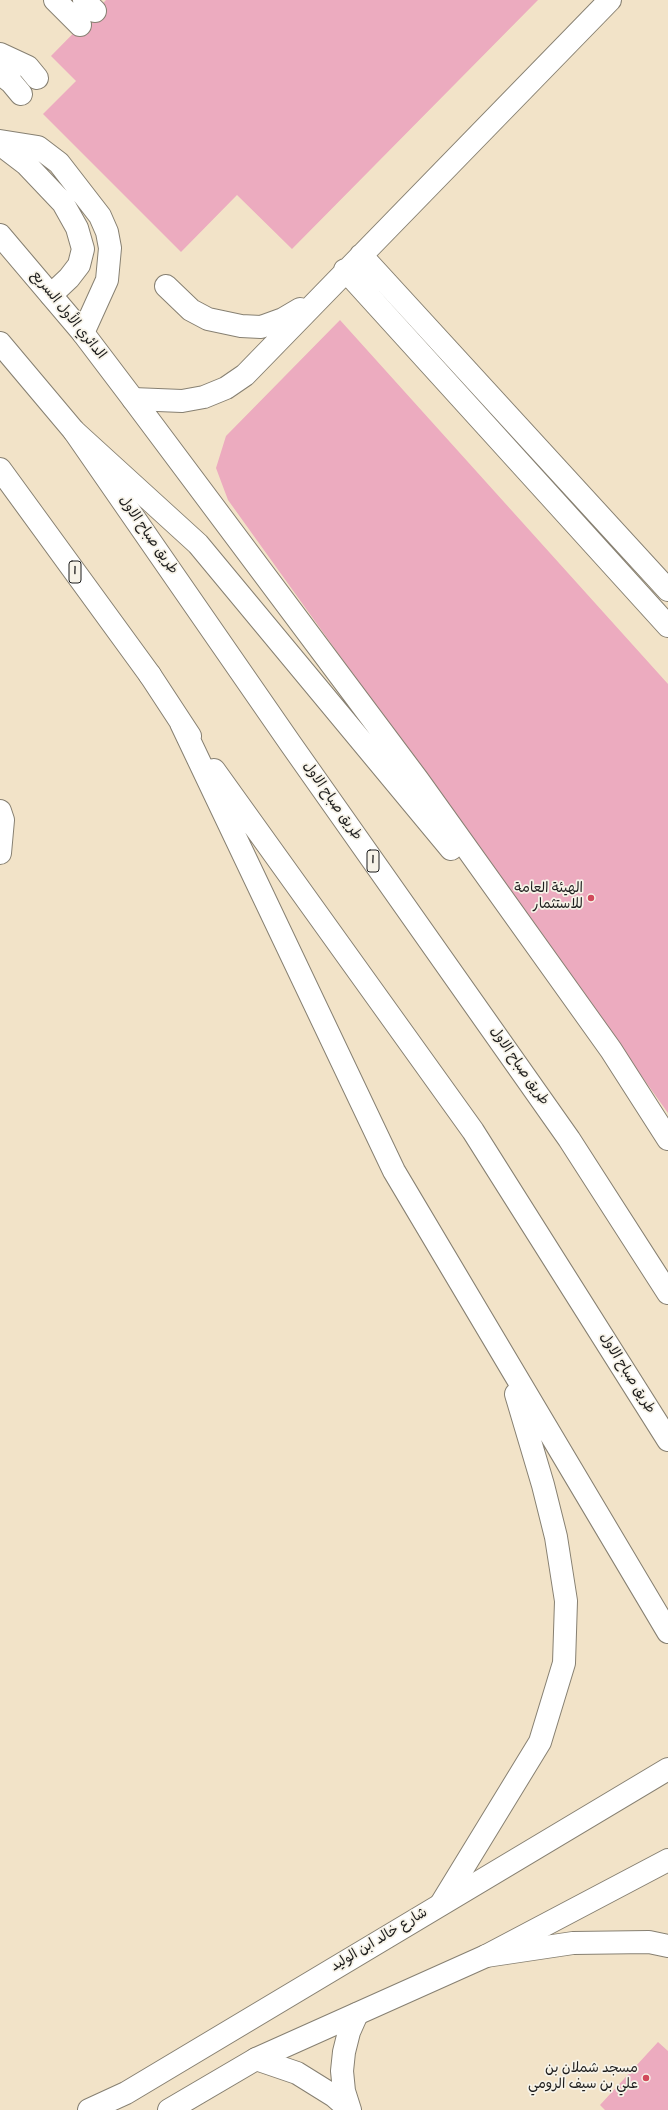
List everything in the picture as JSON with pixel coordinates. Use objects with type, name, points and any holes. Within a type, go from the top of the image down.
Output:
[{"type":"main road","points":[[55,0],[86,12]]},
{"type":"main road","points":[[133,399],[182,402],[204,397],[226,388],[245,375],[361,254],[610,0]]},
{"type":"main road","points":[[0,54],[28,67],[37,78]]},
{"type":"main road","points":[[0,74],[11,82],[21,94]]},
{"type":"main road","points":[[0,143],[26,164],[63,203],[77,228],[83,249],[79,265],[69,278],[51,295]]},
{"type":"main road","points":[[0,143],[38,147],[59,163],[100,216],[108,232],[110,248],[107,280],[83,334]]},
{"type":"main road","name":"الدائري الأول السريع","points":[[0,235],[83,334],[133,399]]},
{"type":"main road","points":[[361,254],[668,590]]},
{"type":"main road","points":[[346,270],[668,626]]},
{"type":"main road","points":[[166,286],[191,310],[208,320],[241,326],[261,327],[283,320],[327,289]]},
{"type":"main road","name":"1","points":[[0,343],[74,431]]},
{"type":"main road","points":[[133,399],[418,780],[611,1050],[668,1139]]},
{"type":"main road","points":[[74,431],[198,544],[444,840],[611,1050]]},
{"type":"main road","name":"طريق صباح الاول","points":[[74,431],[290,743],[569,1138],[668,1293]]},
{"type":"main road","name":"طريق صباح الاول","points":[[0,469],[150,675],[181,723],[473,1131],[668,1440]]},
{"type":"main road","points":[[181,723],[394,1171],[507,1364],[668,1632]]},
{"type":"main road","points":[[0,811],[3,820],[0,853]]},
{"type":"main road","points":[[441,1904],[540,1742],[564,1663],[566,1601],[556,1537],[543,1485],[507,1364]]},
{"type":"main road","name":"شارع خالد ابن الوليد","points":[[89,2110],[126,2093],[668,1769]]},
{"type":"main road","points":[[169,2110],[256,2059],[486,1956],[668,1860]]},
{"type":"main road","points":[[486,1956],[573,1943],[648,1942],[668,1946]]},
{"type":"main road","points":[[350,2110],[344,2092],[342,2071],[345,2045],[357,2014]]},
{"type":"main road","points":[[256,2059],[297,2073],[334,2096],[350,2110]]},
{"type":"building","points":[[106,0],[538,0],[292,249],[237,195],[181,252],[43,114],[76,81],[51,56]]},
{"type":"building","name":"الهيئة العامة للاستثمار","points":[[340,320],[668,684],[668,1113],[228,500],[216,468],[226,436]]},
{"type":"building","name":"مسجد شملان بن علي بن سيف الرومي","points":[[658,2042],[668,2051],[668,2110],[605,2110],[600,2105]]},
{"type":"place","name":"الهيئة العامة للاستثمار","points":[[591,898]]},
{"type":"place","name":"مسجد شملان بن علي بن سيف الرومي","points":[[646,2078]]}]
